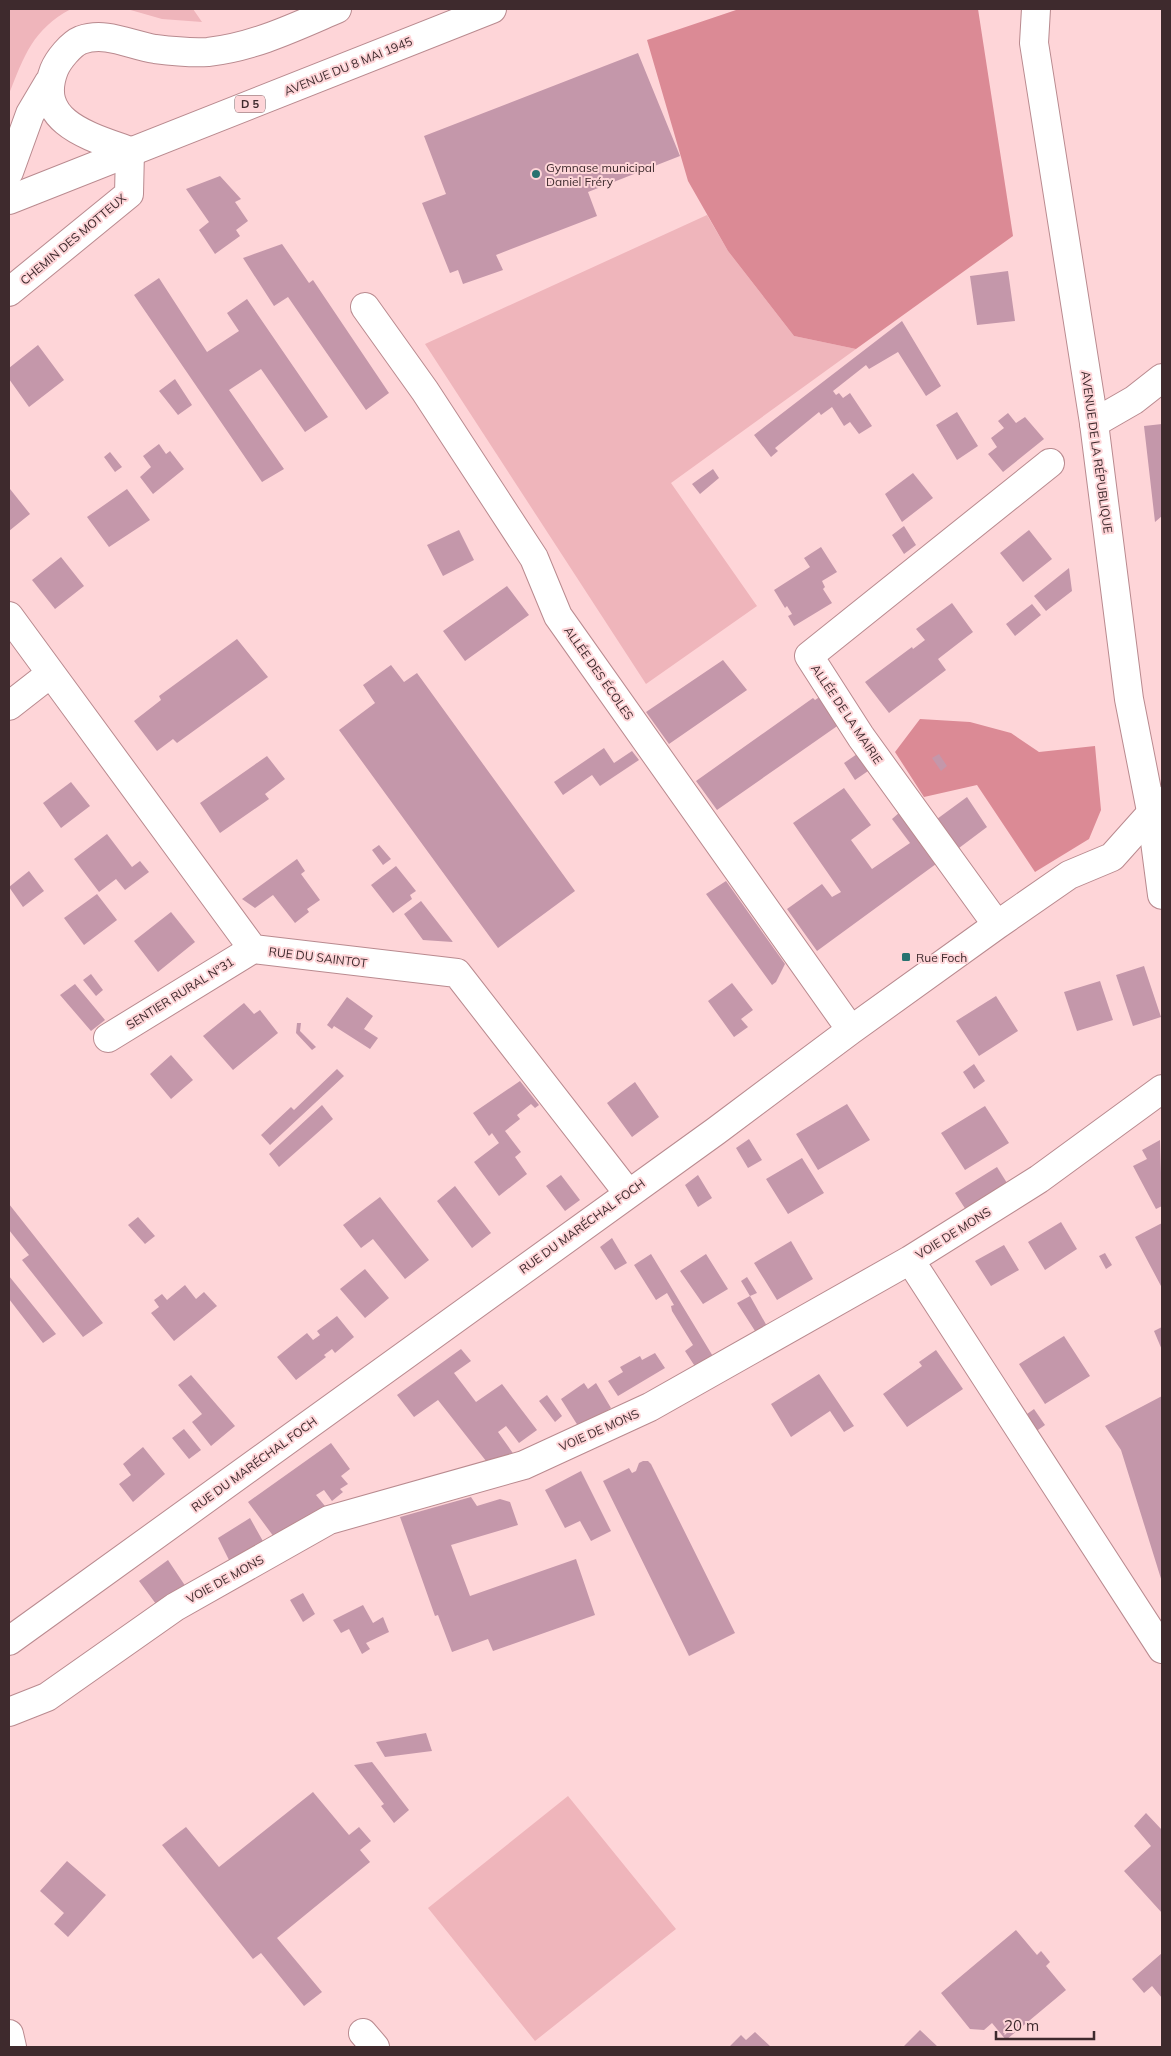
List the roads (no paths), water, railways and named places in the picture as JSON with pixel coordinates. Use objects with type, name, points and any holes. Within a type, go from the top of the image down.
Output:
[{"type":"street","points":[[9,172],[30,114],[49,82],[55,66],[79,40],[99,35],[155,49],[207,52],[266,39],[337,9]]},
{"type":"street","name":"AVENUE DU 8 MAI 1945","points":[[9,200],[492,9]]},
{"type":"street","points":[[1016,9],[1034,43]]},
{"type":"street","name":"AVENUE DE LA RÉPUBLIQUE","points":[[1036,9],[1034,43],[1094,423],[1129,699],[1157,806],[1162,895]]},
{"type":"street","points":[[49,82],[52,106],[67,124],[90,136],[130,151]]},
{"type":"street","name":"CHEMIN DES MOTTEUX","points":[[9,292],[129,194],[130,151]]},
{"type":"street","name":"ALLÉE DES ÉCOLES","points":[[365,307],[425,391],[534,558],[558,616],[851,1030]]},
{"type":"street","points":[[1094,423],[1134,400],[1162,378]]},
{"type":"street","name":"ALLÉE DE LA MAIRIE","points":[[996,925],[861,736],[809,656],[1050,463]]},
{"type":"street","name":"RUE DU SAINTOT","points":[[9,616],[253,949],[457,973],[628,1193]]},
{"type":"street","points":[[9,706],[50,674]]},
{"type":"street","name":"RUE DU MARÉCHAL FOCH","points":[[9,1641],[716,1131],[996,925],[1069,875],[1112,857],[1157,806]]},
{"type":"street","name":"SENTIER RURAL N°31","points":[[108,1038],[253,949]]},
{"type":"street","name":"VOIE DE MONS","points":[[9,1712],[47,1697],[175,1607],[329,1520],[524,1464],[650,1407],[910,1260],[1040,1178],[1162,1089]]},
{"type":"street","points":[[910,1260],[1162,1649]]},
{"type":"street","points":[[9,2034],[12,2047]]},
{"type":"place","name":"Gymnase municipal Daniel Fréry","points":[[536,174]]},
{"type":"place","name":"Rue Foch","points":[[906,957]]}]
